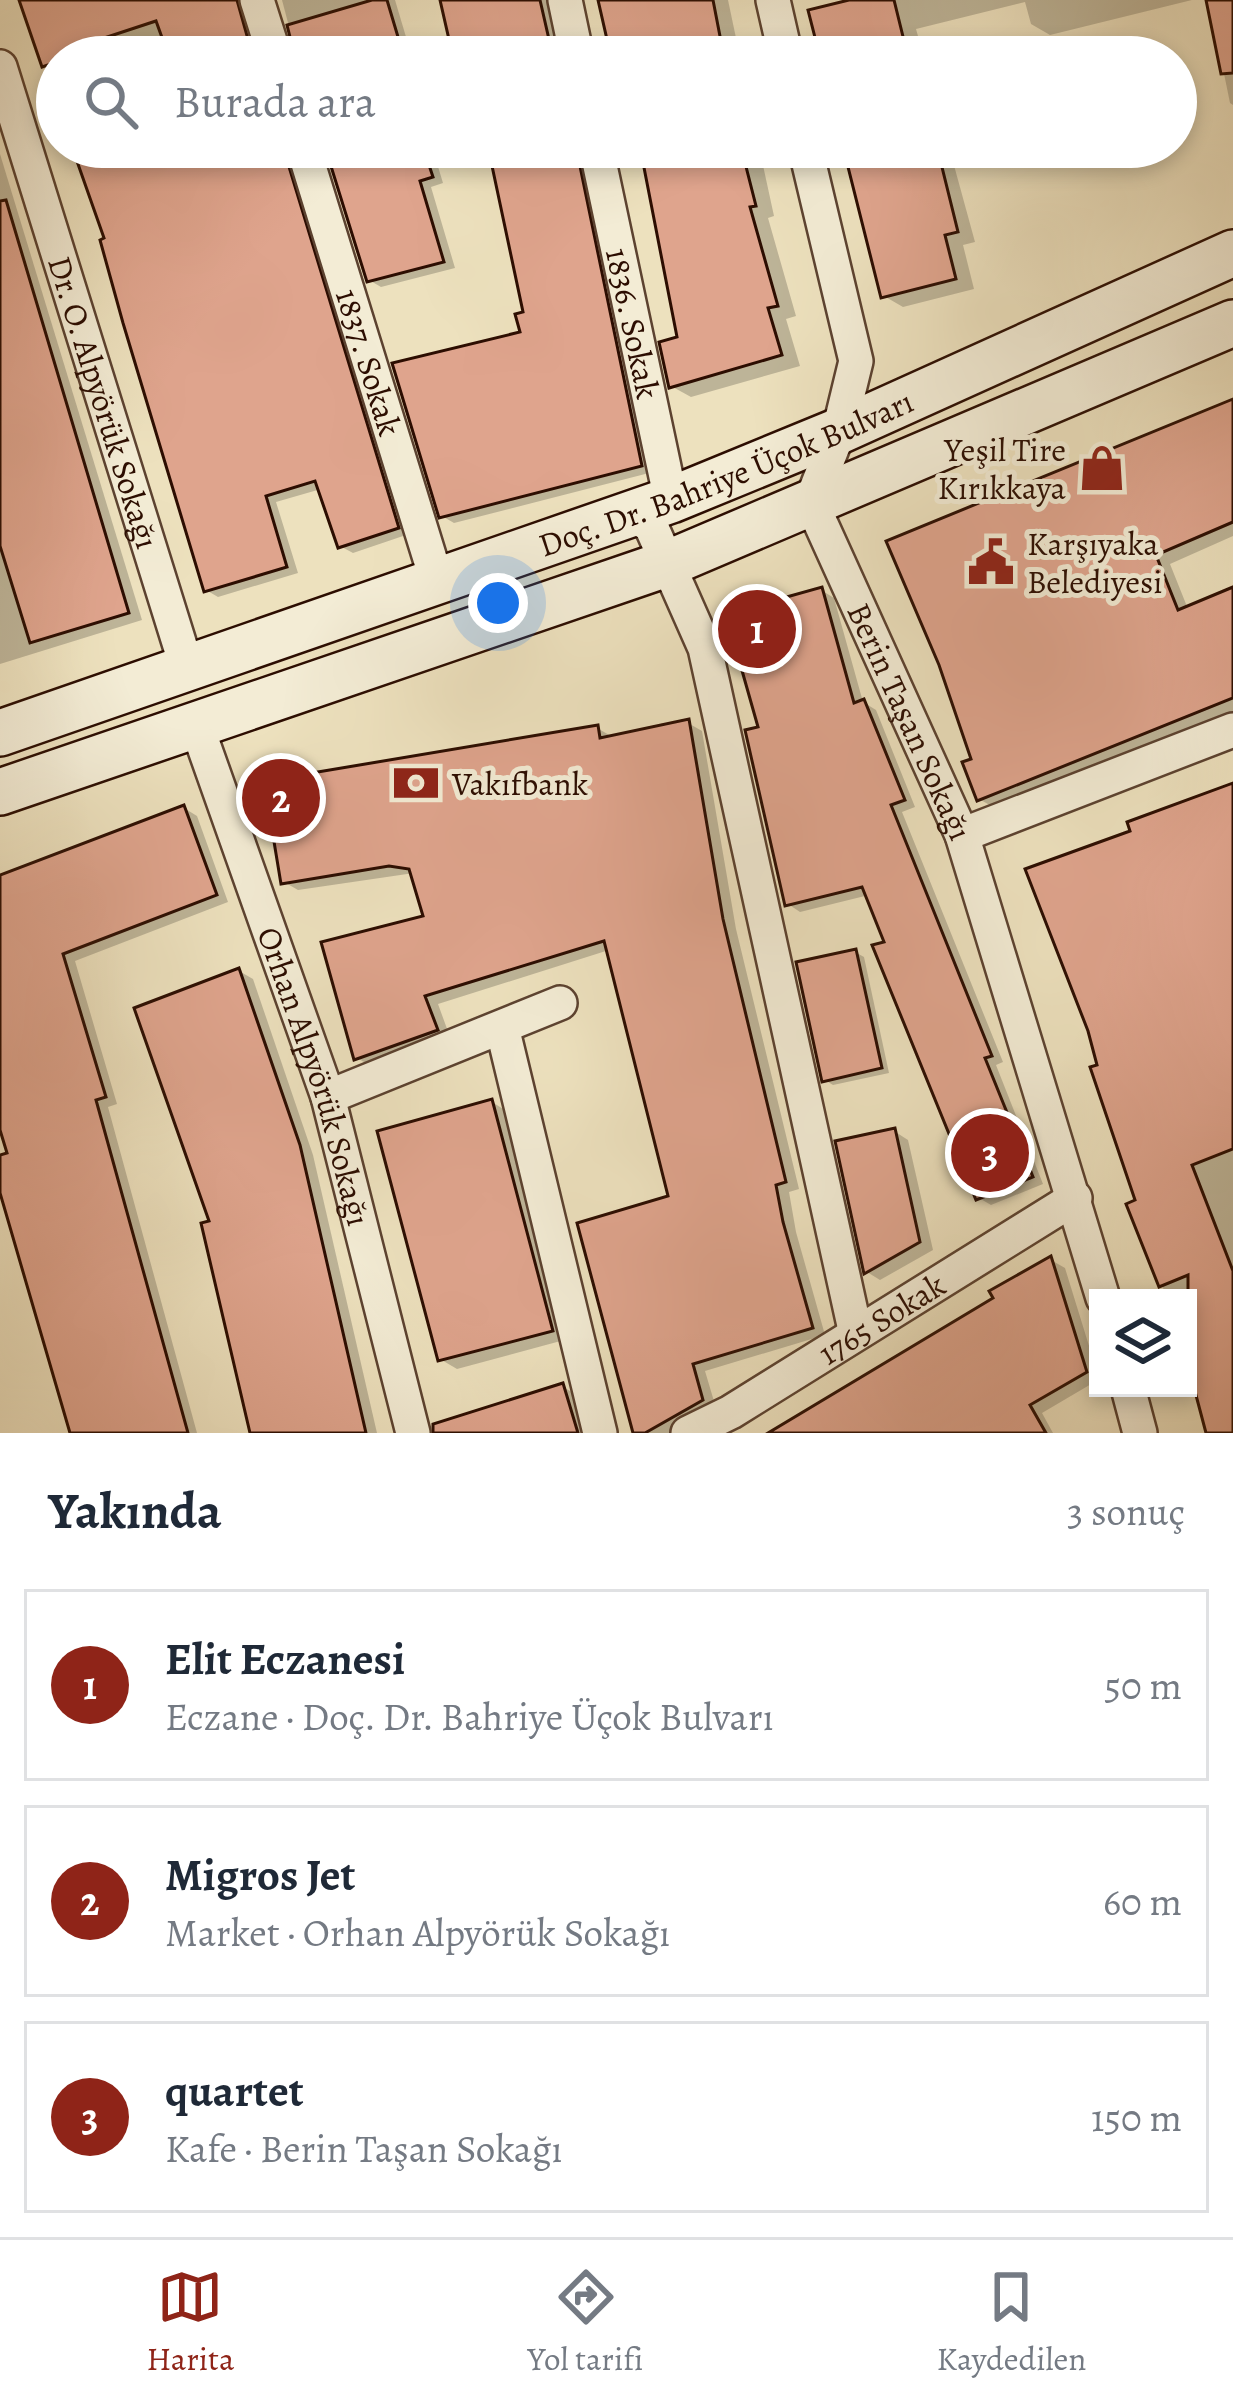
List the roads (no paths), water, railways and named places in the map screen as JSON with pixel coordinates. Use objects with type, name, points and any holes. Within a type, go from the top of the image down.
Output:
[{"type":"main road","name":"Doç. Dr. Bahriye Üçok Bulvarı","points":[[0,733],[436,578],[652,507],[838,431],[1233,253]]},
{"type":"main road","name":"Doç. Dr. Bahriye Üçok Bulvarı","points":[[0,792],[669,563],[1233,323]]},
{"type":"street","points":[[256,0],[267,36]]},
{"type":"street","points":[[565,0],[573,36]]},
{"type":"street","points":[[773,0],[781,36]]},
{"type":"street","name":"Dr. O. Alpyörük Sokağı","points":[[0,67],[187,668]]},
{"type":"street","name":"1837. Sokak","points":[[309,168],[436,578]]},
{"type":"street","name":"1836. Sokak","points":[[599,168],[652,507]]},
{"type":"street","points":[[810,168],[856,362],[838,431],[811,502]]},
{"type":"street","name":"Berin Taşan Sokağı","points":[[811,502],[962,835],[1100,1289]]},
{"type":"street","points":[[652,507],[651,526],[705,648],[855,1330]]},
{"type":"street","name":"Orhan Alpyörük Sokağı","points":[[196,724],[328,1097],[413,1433]]},
{"type":"street","points":[[962,835],[1233,730]]},
{"type":"street","points":[[328,1097],[503,1031],[560,1003]]},
{"type":"street","points":[[503,1031],[600,1433]]},
{"type":"street","name":"1765 Sokak","points":[[688,1433],[734,1423],[855,1330],[1075,1198]]},
{"type":"street","points":[[1130,1397],[1140,1433]]},
{"type":"place","name":"Yeşil Tire Kırıkkaya","points":[[1102,468]]},
{"type":"place","name":"Karşıyaka Belediyesi","points":[[991,562]]},
{"type":"place","name":"Elit Eczanesi","points":[[757,629]]},
{"type":"place","name":"Vakıfbank","points":[[416,783]]},
{"type":"place","name":"Migros Jet","points":[[281,798]]},
{"type":"place","name":"quartet","points":[[990,1153]]}]
